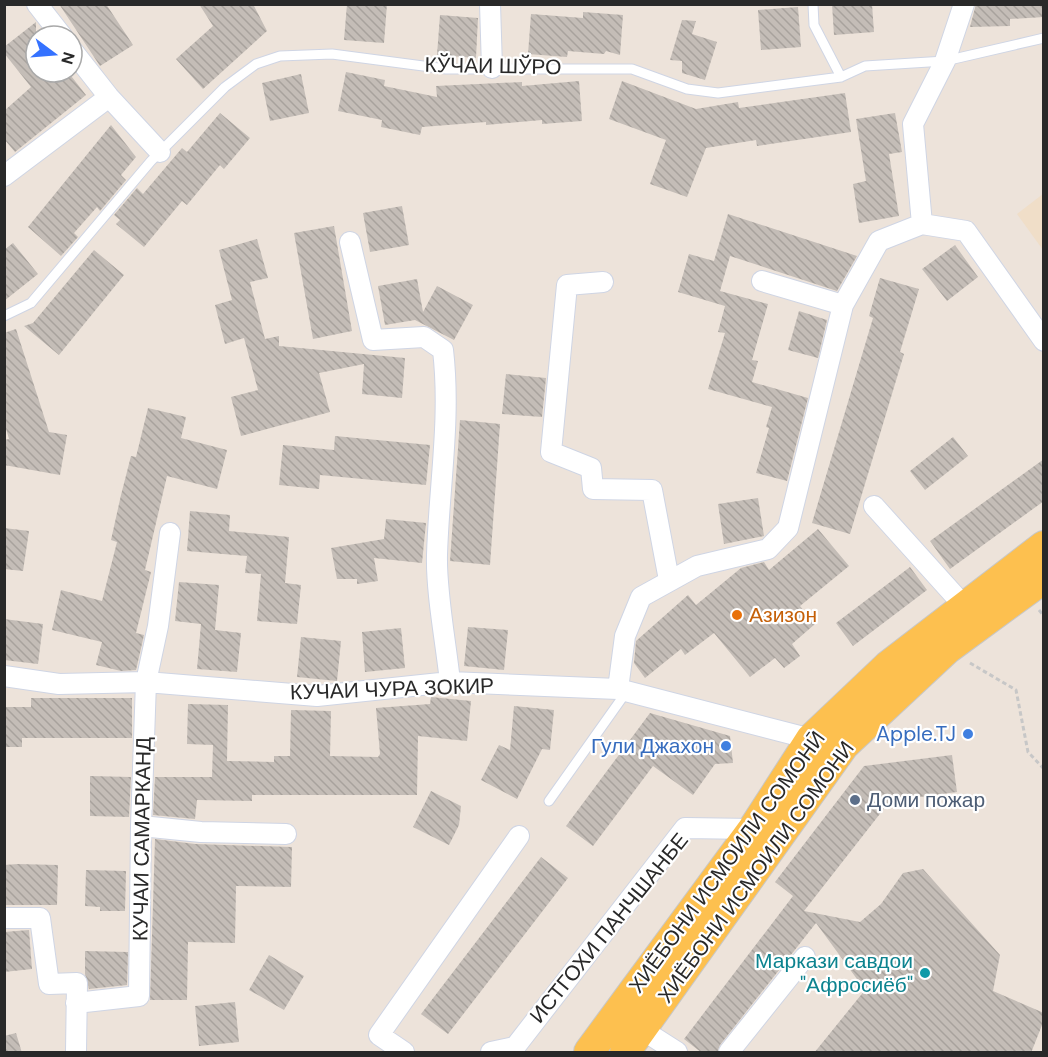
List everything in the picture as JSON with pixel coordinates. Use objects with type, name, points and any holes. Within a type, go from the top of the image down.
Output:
[{"type":"main road","name":"ХИЁБОНИ ИСМОИЛИ СОМОНӢ","points":[[589,1053],[753,829],[811,739],[888,666],[1044,546]]},
{"type":"main road","points":[[947,650],[1044,578]]},
{"type":"main road","name":"ХИЁБОНИ ИСМОИЛИ СОМОНИ","points":[[633,1041],[844,745],[947,650]]},
{"type":"street","points":[[38,4],[53,24]]},
{"type":"street","points":[[490,4],[492,68]]},
{"type":"street","points":[[922,224],[913,124],[945,61],[964,4]]},
{"type":"street","points":[[84,66],[109,98],[160,152]]},
{"type":"street","points":[[4,176],[109,98]]},
{"type":"street","points":[[622,690],[625,636],[641,597],[697,566],[768,549],[788,528],[843,305],[879,241],[922,224],[966,231],[1044,341]]},
{"type":"street","points":[[350,242],[373,340],[424,337],[443,350],[446,380],[446,433],[437,558],[450,682]]},
{"type":"street","points":[[762,281],[843,305]]},
{"type":"street","points":[[603,282],[567,285],[551,452],[591,468],[593,489],[652,490],[669,580]]},
{"type":"street","points":[[874,506],[965,607]]},
{"type":"street","name":"КУЧАИ САМАРКАНД","points":[[76,993],[139,996],[146,682],[158,626],[170,533]]},
{"type":"street","name":"КУЧАИ ЧУРА ЗОКИР","points":[[4,676],[59,684],[146,682],[317,696],[450,682],[622,690],[811,739]]},
{"type":"street","points":[[141,826],[201,832],[286,834]]},
{"type":"street","name":"ИСТГОХИ ПАНЧШАНБЕ","points":[[515,1050],[685,828],[753,829]]},
{"type":"street","points":[[404,1053],[379,1035],[519,836]]},
{"type":"street","points":[[4,918],[40,918],[49,984],[76,993],[76,1053]]},
{"type":"street","points":[[729,1053],[805,957]]},
{"type":"street","points":[[633,1041],[677,1053]]},
{"type":"street","points":[[491,1053],[515,1050]]},
{"type":"lane","points":[[813,4],[814,25],[841,76]]},
{"type":"lane","name":"КЎЧАИ ШЎРО","points":[[4,316],[31,303],[160,152],[225,87],[256,64],[280,56],[332,54],[446,69],[632,69],[687,90],[718,93],[841,76],[865,66],[945,61],[1044,38]]},
{"type":"lane","points":[[549,801],[622,690]]},
{"type":"path","points":[[947,650],[1016,690],[1028,752],[1044,769]]},
{"type":"shaded area","points":[[1043,194],[1043,250],[1017,214]]},
{"type":"building","points":[[59,4],[106,4],[133,45],[100,66],[84,42],[84,24],[72,24]]},
{"type":"building","points":[[199,4],[253,4],[267,31],[203,89],[176,59],[213,26]]},
{"type":"building","points":[[347,4],[387,4],[384,43],[344,40]]},
{"type":"building","points":[[832,4],[872,4],[874,32],[834,35]]},
{"type":"building","points":[[976,4],[1044,4],[1044,17],[1010,19],[1010,26],[970,27]]},
{"type":"building","points":[[798,7],[801,47],[761,50],[758,10]]},
{"type":"building","points":[[583,12],[623,15],[620,55],[606,51],[604,54],[568,51],[567,57],[528,54],[531,14],[583,18]]},
{"type":"building","points":[[440,15],[478,18],[476,58],[437,55]]},
{"type":"building","points":[[682,20],[696,21],[692,34],[717,42],[705,80],[682,73],[682,61],[670,60]]},
{"type":"building","points":[[24,31],[24,78],[4,53],[4,47]]},
{"type":"building","points":[[346,72],[385,80],[384,86],[437,97],[436,86],[522,82],[522,86],[579,81],[582,121],[542,124],[542,120],[486,125],[486,122],[422,127],[420,135],[381,127],[382,120],[338,111]]},
{"type":"building","points":[[301,74],[309,113],[270,121],[262,83]]},
{"type":"building","points":[[622,81],[696,109],[738,102],[739,108],[845,93],[851,132],[757,146],[756,140],[706,148],[687,197],[650,184],[666,140],[609,119]]},
{"type":"building","points":[[29,84],[77,84],[86,95],[15,152],[4,139],[4,111],[31,87]]},
{"type":"building","points":[[220,113],[250,138],[224,169],[220,165],[187,205],[182,201],[144,247],[116,224],[120,220],[114,215],[137,188],[143,194],[182,148],[187,152]]},
{"type":"building","points":[[895,113],[902,152],[889,154],[899,216],[859,223],[853,184],[866,181],[856,119]]},
{"type":"building","points":[[111,125],[136,157],[121,175],[126,180],[100,211],[97,207],[74,233],[78,237],[61,256],[28,227]]},
{"type":"building","points":[[402,206],[409,245],[370,252],[363,213]]},
{"type":"building","points":[[728,214],[857,256],[837,291],[730,256],[720,291],[768,304],[752,360],[758,361],[752,382],[808,398],[787,481],[756,473],[769,428],[766,427],[772,407],[708,389],[725,333],[718,332],[725,306],[678,292],[689,254],[714,261]]},
{"type":"building","points":[[334,226],[352,331],[313,339],[294,233]]},
{"type":"building","points":[[257,239],[268,278],[250,282],[265,339],[279,336],[279,346],[405,358],[402,398],[362,394],[364,364],[319,373],[330,412],[241,436],[231,397],[258,390],[244,338],[225,344],[215,305],[232,300],[219,250]]},
{"type":"building","points":[[13,243],[38,274],[4,301],[4,250]]},
{"type":"building","points":[[955,245],[978,277],[947,301],[922,269]]},
{"type":"building","points":[[94,250],[124,275],[59,355],[24,326],[33,323]]},
{"type":"building","points":[[880,278],[919,289],[900,352],[904,354],[850,534],[812,523],[873,318],[869,316]]},
{"type":"building","points":[[417,279],[423,312],[437,286],[473,305],[454,340],[415,320],[385,325],[378,286]]},
{"type":"building","points":[[799,311],[827,320],[818,358],[788,350]]},
{"type":"building","points":[[16,329],[49,432],[67,435],[60,475],[4,465],[4,440],[9,439],[4,422],[4,333]]},
{"type":"building","points":[[506,374],[546,378],[542,417],[502,414]]},
{"type":"building","points":[[148,408],[186,417],[181,438],[227,450],[217,489],[167,476],[145,570],[151,572],[136,633],[144,635],[136,670],[121,671],[96,665],[102,642],[52,630],[61,590],[102,601],[117,542],[111,540],[121,495],[131,456],[136,457]]},
{"type":"building","points":[[460,420],[500,424],[490,565],[450,561]]},
{"type":"building","points":[[335,436],[430,445],[426,485],[320,475],[319,489],[279,485],[283,445],[334,450]]},
{"type":"building","points":[[953,437],[968,456],[925,490],[910,471]]},
{"type":"building","points":[[1044,459],[1044,501],[950,569],[930,541]]},
{"type":"building","points":[[758,498],[764,536],[724,544],[718,504]]},
{"type":"building","points":[[190,511],[230,515],[229,531],[289,537],[285,583],[301,585],[297,624],[257,621],[261,574],[245,573],[247,556],[187,551]]},
{"type":"building","points":[[386,519],[426,523],[422,563],[374,558],[378,581],[357,584],[357,579],[337,579],[331,548],[384,539]]},
{"type":"building","points":[[4,528],[29,531],[23,571],[4,569]]},
{"type":"building","name":"Азизон","points":[[818,529],[849,566],[800,606],[815,624],[792,644],[800,656],[784,668],[775,658],[750,677],[714,633],[685,655],[681,649],[645,678],[634,663],[636,641],[688,595],[696,605],[741,568],[764,562],[769,570]]},
{"type":"building","points":[[910,567],[927,590],[853,646],[836,623]]},
{"type":"building","points":[[179,582],[219,585],[215,630],[241,633],[237,672],[197,669],[201,624],[175,621]]},
{"type":"building","points":[[4,619],[43,624],[38,664],[4,660]]},
{"type":"building","points":[[468,627],[508,630],[504,670],[464,666]]},
{"type":"building","points":[[401,628],[405,668],[365,672],[362,632]]},
{"type":"building","points":[[301,637],[341,641],[337,681],[297,677]]},
{"type":"building","points":[[431,697],[471,701],[467,741],[418,736],[417,795],[252,795],[252,801],[197,800],[195,819],[153,815],[155,777],[212,777],[213,745],[187,744],[188,704],[228,705],[227,761],[274,762],[274,756],[290,756],[291,710],[331,711],[330,756],[378,757],[380,754],[376,708],[430,704]]},
{"type":"building","points":[[31,698],[132,698],[132,738],[22,738],[22,747],[4,747],[4,707],[31,707]]},
{"type":"building","points":[[514,706],[554,710],[550,750],[542,749],[517,799],[481,780],[499,745],[510,750]]},
{"type":"building","points":[[650,713],[730,736],[733,763],[715,764],[693,795],[653,766],[593,846],[566,826]]},
{"type":"building","name":"Маркази савдои \"Афросиёб\"","points":[[952,755],[957,792],[890,801],[804,911],[860,922],[881,904],[903,873],[923,869],[1000,955],[993,991],[1044,1013],[1044,1020],[1031,1053],[814,1053],[865,990],[816,923],[720,1045],[717,1053],[702,1053],[684,1039],[793,896],[775,882],[864,766]]},
{"type":"building","points":[[90,776],[131,777],[129,817],[90,816]]},
{"type":"building","points":[[431,791],[461,806],[459,825],[449,845],[413,827]]},
{"type":"building","points":[[155,839],[195,844],[292,847],[291,887],[236,886],[235,943],[188,942],[187,1000],[150,1000]]},
{"type":"building","points":[[541,857],[568,878],[448,1034],[421,1014]]},
{"type":"building","points":[[4,865],[58,865],[57,905],[4,905]]},
{"type":"building","points":[[86,870],[126,871],[125,911],[100,911],[100,907],[85,906]]},
{"type":"building","points":[[29,930],[32,969],[4,972],[4,932]]},
{"type":"building","points":[[85,951],[128,952],[127,985],[89,989],[85,974]]},
{"type":"building","points":[[269,955],[304,976],[284,1010],[249,990]]},
{"type":"building","points":[[235,1002],[239,1042],[199,1046],[195,1006]]},
{"type":"building","points":[[16,1033],[22,1053],[4,1053],[4,1036]]},
{"type":"place","name":"Азизон","points":[[737,615]]},
{"type":"place","name":"Apple.TJ","points":[[968,734]]},
{"type":"place","name":"Гули Джахон","points":[[726,746]]},
{"type":"place","name":"Доми пожар","points":[[855,800]]},
{"type":"place","name":"Маркази савдои \"Афросиёб\"","points":[[925,973]]}]
